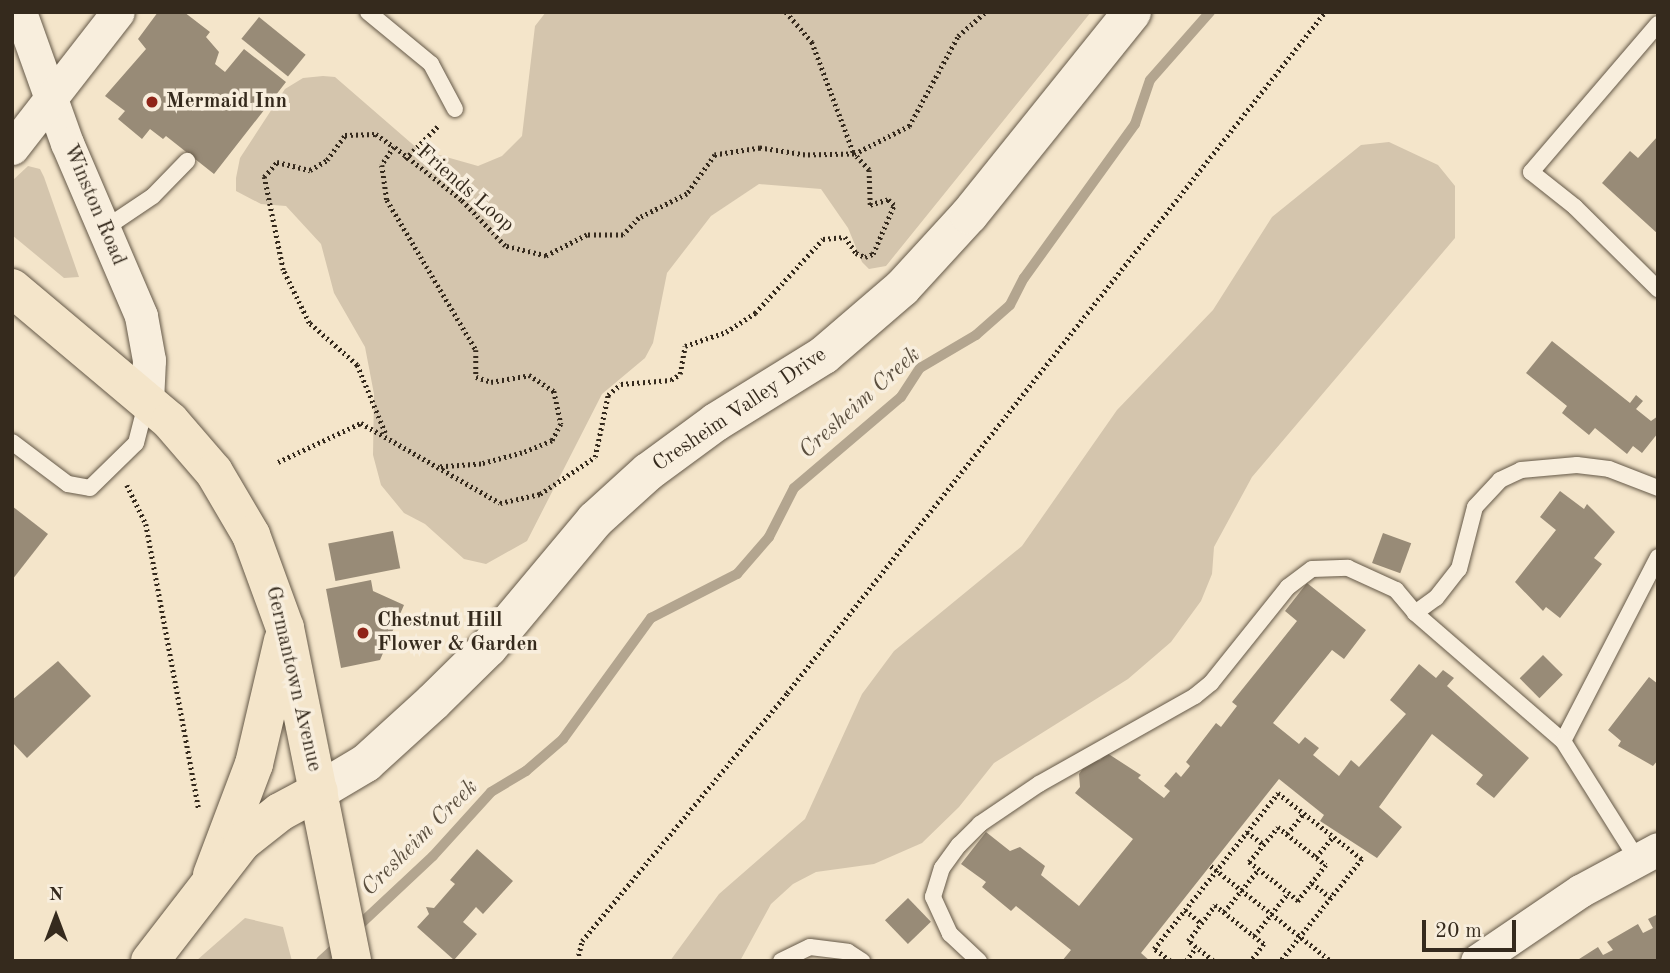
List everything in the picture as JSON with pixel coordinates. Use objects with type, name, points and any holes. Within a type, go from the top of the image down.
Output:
[{"type":"main road","name":"Cresheim Valley Drive","points":[[149,961],[212,875],[261,825],[366,762],[433,702],[488,648],[595,520],[633,484],[716,422],[824,355],[902,288],[969,215],[1132,12]]},
{"type":"main road","name":"Germantown Avenue","points":[[12,288],[146,401],[193,445],[234,503],[264,563],[285,628],[352,961]]},
{"type":"main road","points":[[212,875],[254,764],[285,628]]},
{"type":"street","name":"Winston Road","points":[[20,12],[50,100],[148,341],[146,401]]},
{"type":"street","points":[[12,148],[118,12]]},
{"type":"street","points":[[1477,961],[1551,909],[1647,854]]},
{"type":"lane","points":[[368,12],[431,64],[455,109]]},
{"type":"lane","points":[[1658,24],[1531,172],[1575,207],[1658,289]]},
{"type":"lane","points":[[104,229],[153,196],[187,162]]},
{"type":"lane","points":[[12,442],[68,484],[90,488],[136,443],[146,401]]},
{"type":"lane","points":[[1415,613],[1436,598],[1459,569],[1475,507],[1500,480],[1521,470],[1577,465],[1609,469],[1658,488]]},
{"type":"lane","points":[[1563,741],[1658,557]]},
{"type":"lane","points":[[979,961],[950,934],[933,897],[942,868],[980,824],[1039,784],[1195,696],[1212,683],[1287,587],[1312,569],[1348,568],[1373,576],[1396,590],[1415,613],[1563,741],[1647,854]]},
{"type":"lane","points":[[781,961],[810,947],[830,947],[862,961]]},
{"type":"path","points":[[278,462],[343,428],[361,423],[500,503],[550,489],[595,457],[608,395],[621,384],[671,380],[680,374],[685,346],[726,332],[755,313],[823,239],[845,237],[856,253],[865,257],[873,254],[894,205],[888,200],[870,205],[869,170],[855,153],[811,42],[786,12]]},
{"type":"path","name":"Friends Loop","points":[[386,435],[357,365],[309,323],[283,270],[264,177],[277,162],[310,170],[327,160],[345,135],[376,134],[461,200],[505,246],[546,256],[587,235],[623,235],[639,218],[687,194],[715,155],[760,148],[806,155],[855,153],[909,126],[958,36],[986,12]]},
{"type":"path","points":[[577,961],[582,941],[787,693],[1325,12]]},
{"type":"path","points":[[405,159],[455,109]]},
{"type":"path","name":"Friends Loop","points":[[394,147],[382,165],[387,200],[476,350],[476,377],[491,382],[529,375],[554,391],[561,424],[552,441],[522,453],[481,464],[438,467]]},
{"type":"path","points":[[114,467],[146,524],[201,823]]},
{"type":"path","points":[[1170,961],[1154,948],[1278,793],[1362,859],[1281,961]]},
{"type":"path","points":[[1287,834],[1303,814]]},
{"type":"path","points":[[1278,827],[1326,865],[1298,901],[1250,862],[1264,845],[1278,827]]},
{"type":"path","points":[[1247,832],[1264,845]]},
{"type":"path","points":[[1316,857],[1333,837]]},
{"type":"path","points":[[1211,866],[1331,961]]},
{"type":"path","points":[[1224,912],[1258,870]]},
{"type":"path","points":[[1312,883],[1331,898]]},
{"type":"path","points":[[1254,936],[1288,893]]},
{"type":"path","points":[[1213,961],[1188,941],[1216,905],[1264,944],[1251,961]]},
{"type":"path","points":[[1185,910],[1201,923]]},
{"type":"path","points":[[1186,961],[1196,947]]},
{"type":"shaded area","points":[[546,12],[1091,12],[886,266],[869,269],[862,262],[848,228],[821,189],[759,184],[711,216],[667,273],[653,343],[645,358],[602,394],[527,541],[486,564],[464,559],[425,524],[404,513],[381,485],[373,455],[374,394],[365,347],[334,293],[321,244],[286,206],[261,204],[236,191],[236,178],[240,158],[285,89],[303,78],[323,76],[335,77],[418,149],[478,166],[502,156],[522,136],[535,26]]},
{"type":"shaded area","points":[[1389,142],[1438,165],[1455,186],[1455,238],[1252,477],[1214,547],[1212,574],[1201,601],[1171,642],[1128,679],[994,763],[959,807],[922,843],[874,864],[816,872],[793,884],[771,904],[740,961],[670,961],[719,894],[805,819],[862,694],[894,651],[1022,546],[1117,410],[1213,310],[1272,217],[1361,145]]},
{"type":"shaded area","points":[[28,166],[40,169],[44,177],[79,277],[64,278],[12,235],[12,181]]},
{"type":"shaded area","points":[[245,918],[283,927],[292,961],[196,961]]},
{"type":"building","points":[[158,12],[184,12],[210,32],[206,37],[219,52],[215,64],[225,72],[244,49],[286,82],[214,174],[166,136],[163,139],[150,129],[142,139],[118,119],[125,111],[105,96],[146,49],[138,39]]},
{"type":"building","points":[[259,17],[306,55],[288,77],[241,39]]},
{"type":"building","points":[[1658,136],[1658,234],[1602,183],[1630,151],[1638,158]]},
{"type":"building","points":[[1552,341],[1630,403],[1636,395],[1643,401],[1636,409],[1651,421],[1658,416],[1658,433],[1642,453],[1633,446],[1627,454],[1595,428],[1589,435],[1562,413],[1567,406],[1526,373]]},
{"type":"building","points":[[1560,491],[1584,509],[1587,504],[1615,532],[1594,558],[1602,564],[1560,618],[1546,607],[1543,611],[1515,582],[1556,530],[1540,517]]},
{"type":"building","points":[[12,506],[48,534],[12,580]]},
{"type":"building","points":[[393,531],[400,568],[335,581],[328,544]]},
{"type":"building","points":[[1383,533],[1411,543],[1400,573],[1372,563]]},
{"type":"building","name":"Chestnut Hill Flower & Garden","points":[[371,580],[373,591],[404,605],[380,660],[341,668],[326,589]]},
{"type":"building","points":[[1307,583],[1366,630],[1344,659],[1332,650],[1273,723],[1299,744],[1305,737],[1319,748],[1313,755],[1339,776],[1351,760],[1359,767],[1406,714],[1390,700],[1419,664],[1436,678],[1443,670],[1454,678],[1447,686],[1529,758],[1494,798],[1476,784],[1483,775],[1432,734],[1379,807],[1402,827],[1377,858],[1320,821],[1324,815],[1279,779],[1141,953],[1150,961],[1062,961],[1071,950],[1016,906],[1011,911],[982,887],[986,882],[961,864],[986,832],[1010,851],[1020,847],[1045,866],[1041,875],[1079,906],[1133,839],[1075,793],[1080,787],[1079,774],[1088,761],[1100,760],[1107,753],[1141,775],[1138,778],[1164,798],[1170,791],[1164,786],[1176,772],[1181,777],[1190,766],[1186,762],[1216,723],[1221,727],[1237,706],[1232,702],[1297,621],[1285,611]]},
{"type":"building","points":[[1543,655],[1563,675],[1539,698],[1520,678]]},
{"type":"building","points":[[58,661],[91,696],[27,758],[12,742],[12,700]]},
{"type":"building","points":[[1649,677],[1658,684],[1658,760],[1653,766],[1618,746],[1621,741],[1608,730]]},
{"type":"building","points":[[477,849],[513,881],[483,914],[476,907],[463,922],[477,934],[454,960],[417,927],[429,914],[426,907],[434,908],[455,884],[450,880]]},
{"type":"building","points":[[908,898],[931,922],[908,944],[885,920]]},
{"type":"building","points":[[1658,914],[1658,961],[1576,961],[1598,947],[1603,955],[1613,950],[1607,942],[1638,924],[1643,933],[1653,928],[1648,919]]},
{"type":"waterway","name":"Cresheim Creek","points":[[354,930],[433,856],[491,792],[526,771],[563,739],[651,618],[737,574],[769,537],[794,488],[901,397],[920,368],[976,335],[1010,305],[1024,278],[1135,124],[1150,80],[1210,12]]},
{"type":"waterway","name":"Cresheim Creek","points":[[321,961],[338,945]]},
{"type":"place","name":"Mermaid Inn","points":[[152,102]]},
{"type":"place","name":"Chestnut Hill Flower & Garden","points":[[363,633]]}]
